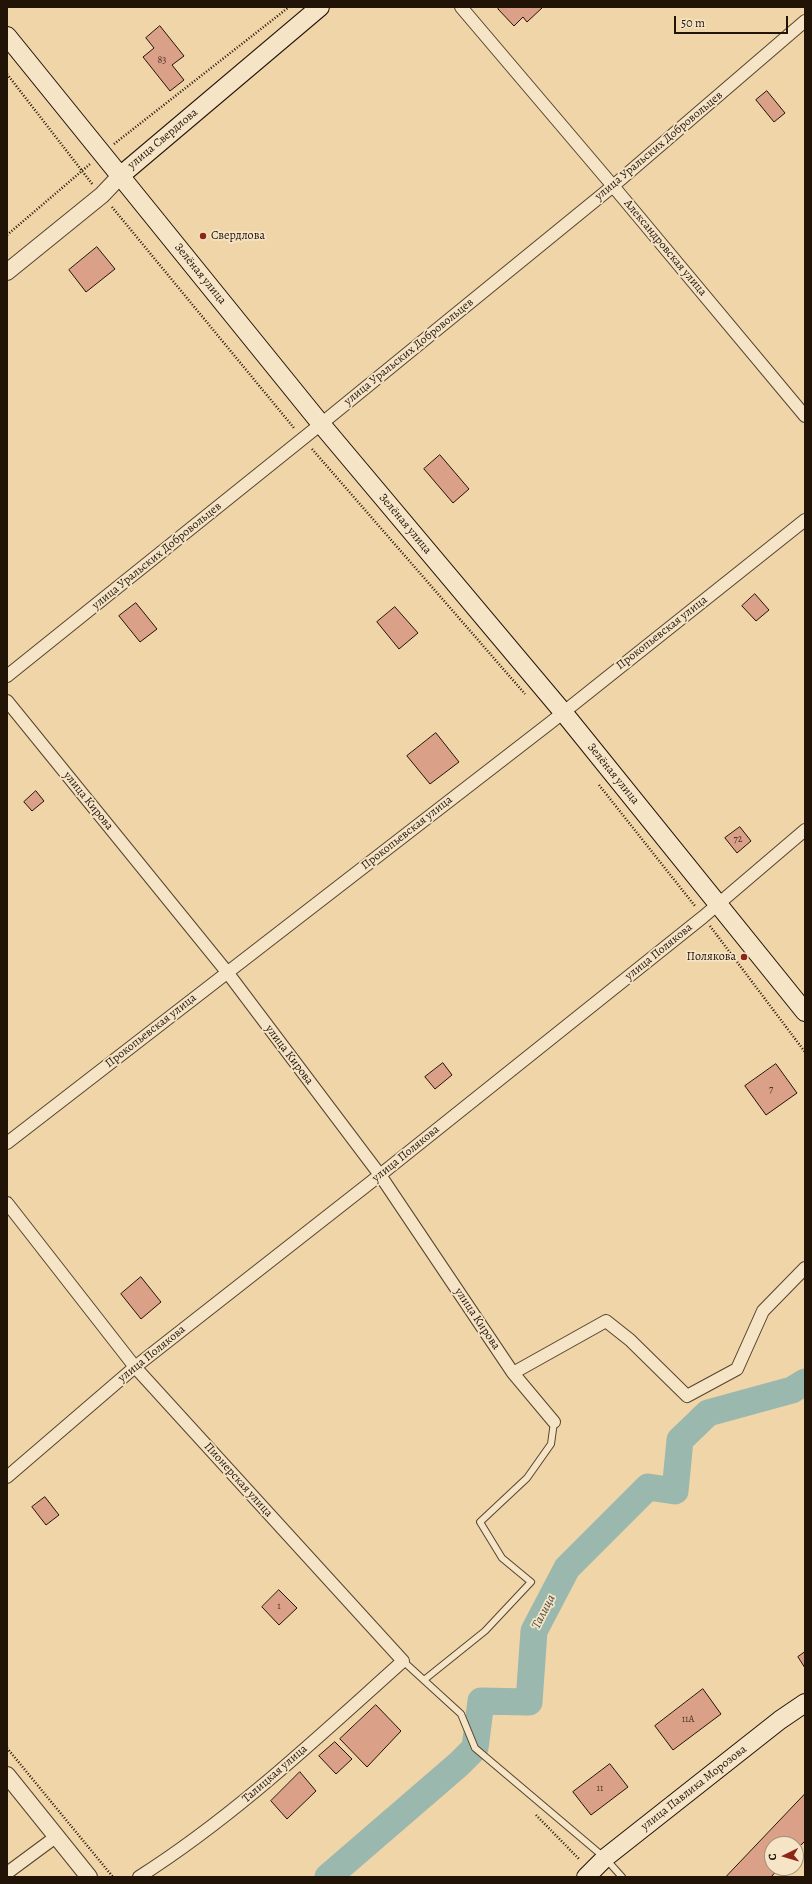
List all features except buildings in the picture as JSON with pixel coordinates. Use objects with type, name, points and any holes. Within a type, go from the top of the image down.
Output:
[{"type":"main road","name":"улица Свердлова","points":[[120,176],[320,7]]},
{"type":"main road","name":"Зелёная улица","points":[[7,36],[321,424],[563,712],[805,1012]]},
{"type":"main road","name":"улица Павлика Морозова","points":[[586,1877],[605,1858],[780,1720],[805,1703]]},
{"type":"street","name":"Александровская улица","points":[[461,7],[805,416]]},
{"type":"street","name":"улица Уральских Добровольцев","points":[[7,676],[303,439],[613,186],[805,21]]},
{"type":"street","name":"улица Свердлова","points":[[7,272],[102,195],[120,176]]},
{"type":"street","name":"Прокопьевская улица","points":[[7,1143],[563,712],[805,520]]},
{"type":"street","name":"улица Кирова","points":[[7,701],[227,972],[380,1175],[513,1373],[554,1422]]},
{"type":"street","name":"улица Полякова","points":[[7,1477],[135,1367],[380,1175],[703,917],[805,830]]},
{"type":"street","name":"Пионерская улица","points":[[7,1203],[135,1367],[403,1661]]},
{"type":"street","points":[[513,1373],[606,1321],[630,1340],[687,1396],[737,1369],[763,1311],[805,1268]]},
{"type":"street","name":"Талицкая улица","points":[[139,1877],[173,1855],[247,1800],[403,1661]]},
{"type":"street","points":[[7,1775],[89,1877]]},
{"type":"street","points":[[7,1873],[56,1836]]},
{"type":"lane","points":[[424,1680],[485,1631],[531,1582],[502,1558],[480,1522],[527,1478],[551,1444],[554,1422]]},
{"type":"lane","name":"Пионерская улица","points":[[403,1661],[461,1714],[475,1748],[605,1858]]},
{"type":"lane","points":[[605,1858],[622,1877]]},
{"type":"path","points":[[7,235],[102,154],[289,7]]},
{"type":"path","points":[[7,74],[82,172],[303,439],[529,700]]},
{"type":"path","points":[[594,779],[703,917],[805,1052]]},
{"type":"path","points":[[7,1748],[113,1877]]},
{"type":"waterway","name":"Талица","points":[[328,1877],[459,1764],[475,1748],[481,1701],[529,1702],[534,1631],[567,1568],[648,1487],[675,1491],[680,1440],[708,1413],[792,1390],[805,1382]]},
{"type":"place","name":"Свердлова","points":[[203,236]]},
{"type":"place","name":"Полякова","points":[[744,957]]}]
